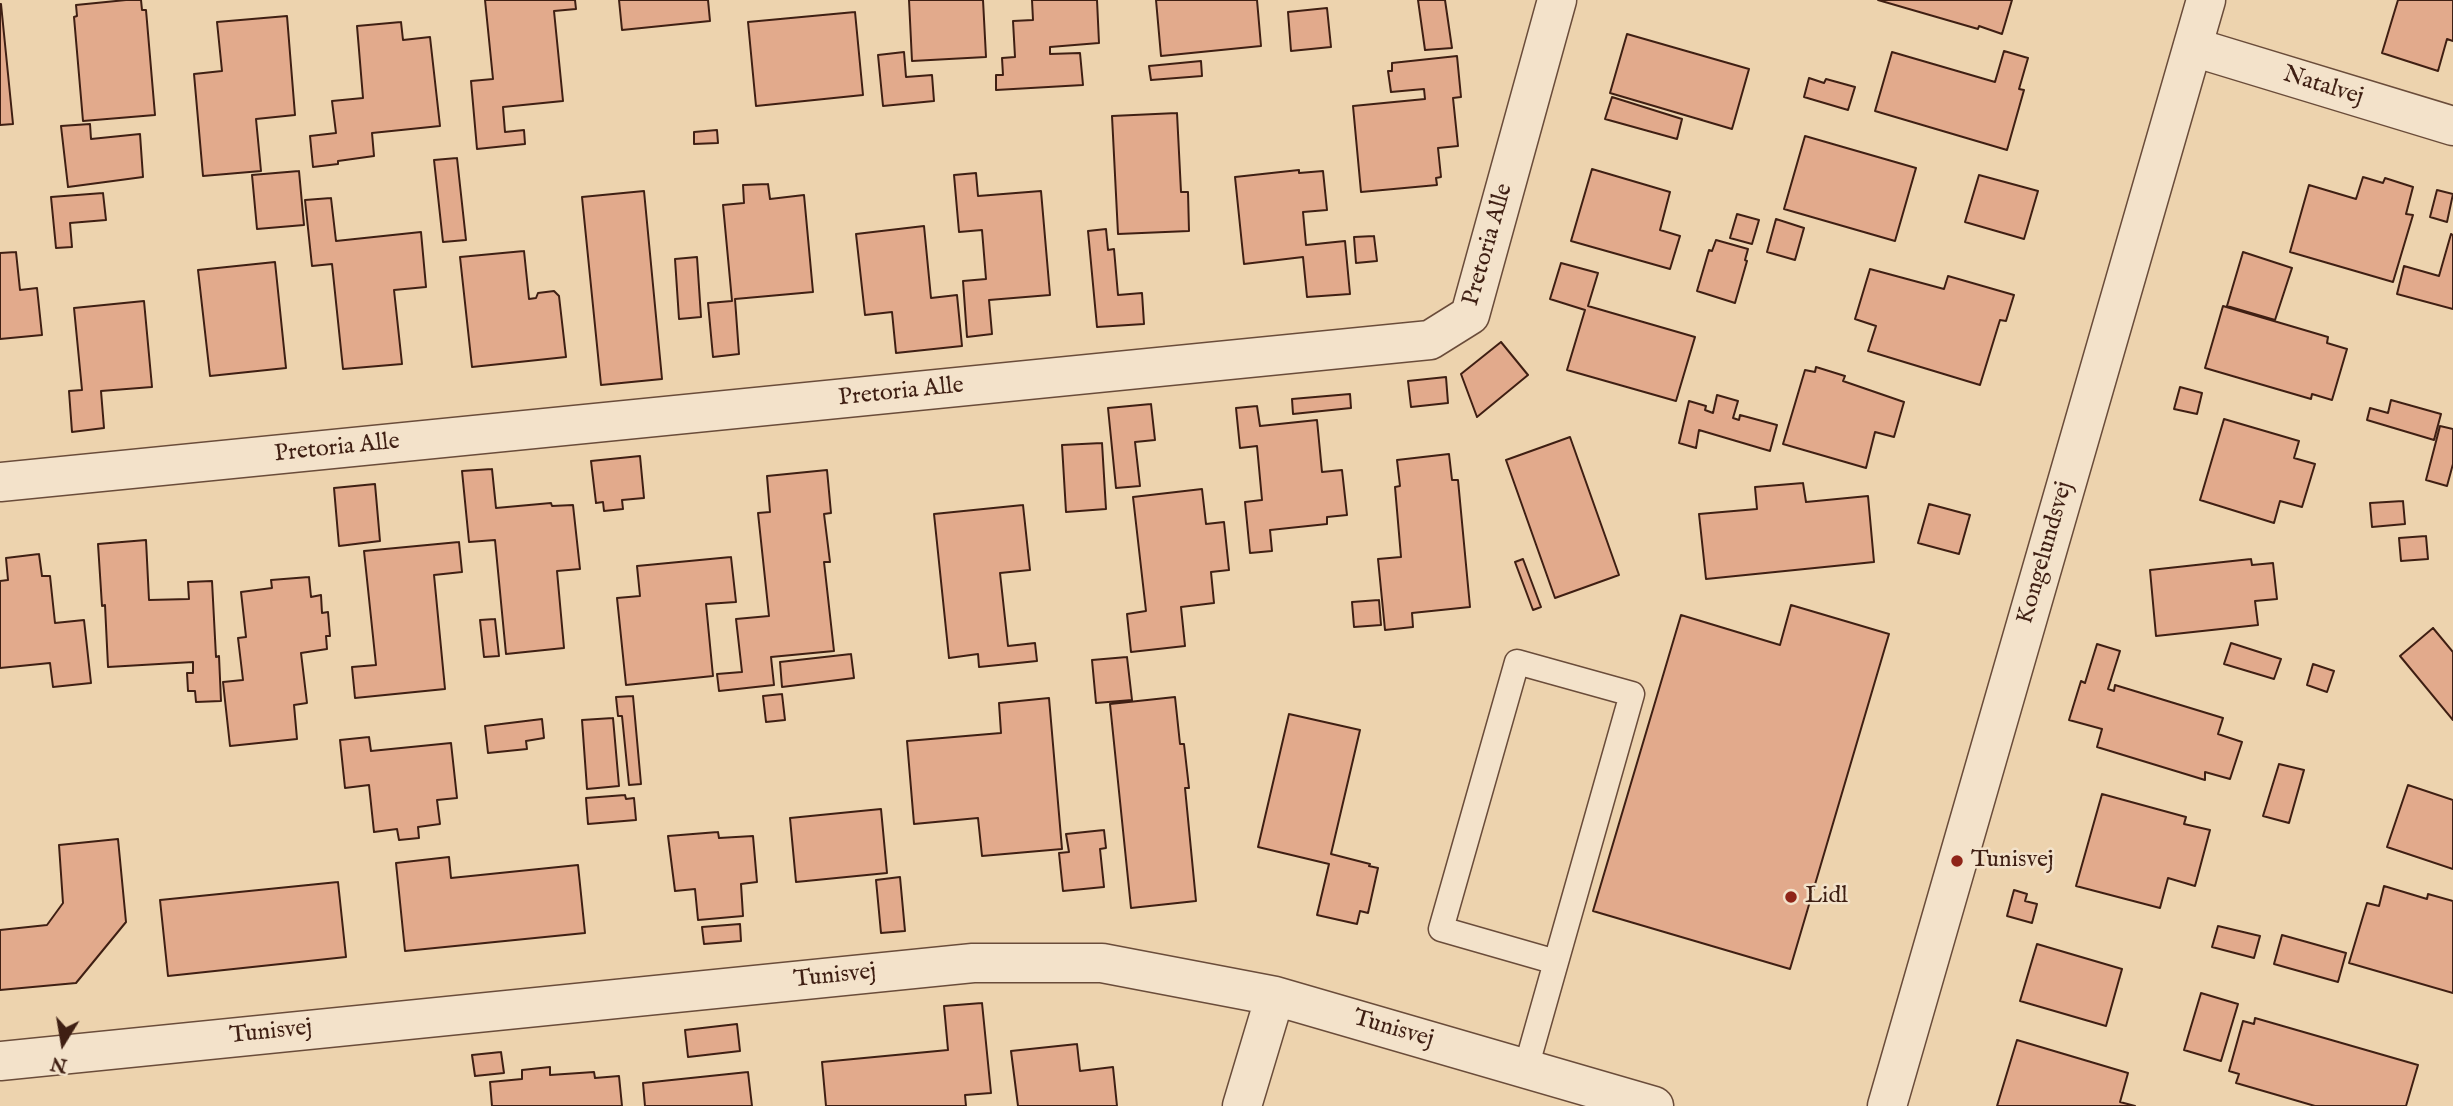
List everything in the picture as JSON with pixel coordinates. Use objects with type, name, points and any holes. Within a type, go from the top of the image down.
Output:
[{"type":"street","name":"Pretoria Alle","points":[[0,482],[1430,340],[1470,315],[1557,0]]},
{"type":"street","name":"Kongelundsvej","points":[[1887,1106],[2206,0]]},
{"type":"street","name":"Natalvej","points":[[2193,47],[2453,126]]},
{"type":"street","name":"Tunisvej","points":[[0,1061],[973,962],[1102,963],[1275,996],[1654,1106]]},
{"type":"street","points":[[1242,1106],[1275,996]]},
{"type":"lane","points":[[1526,1068],[1632,694],[1517,662],[1441,929],[1556,962]]},
{"type":"building","points":[[141,0],[142,10],[146,10],[155,115],[83,121],[74,17],[77,16],[76,5]]},
{"type":"building","points":[[485,0],[575,0],[576,9],[554,11],[563,101],[503,107],[505,132],[524,130],[525,144],[477,149],[471,81],[493,79]]},
{"type":"building","points":[[619,0],[708,0],[710,21],[622,30]]},
{"type":"building","points":[[909,0],[983,0],[986,57],[912,61]]},
{"type":"building","points":[[1032,0],[1097,0],[1099,43],[1050,47],[1050,54],[1080,53],[1083,85],[996,90],[996,75],[1003,75],[1002,58],[1015,57],[1013,21],[1033,20]]},
{"type":"building","points":[[1156,0],[1257,0],[1261,46],[1161,56]]},
{"type":"building","points":[[1418,0],[1445,0],[1452,48],[1425,50]]},
{"type":"building","points":[[1878,0],[2012,0],[2002,34]]},
{"type":"building","points":[[2398,0],[2453,0],[2453,41],[2447,39],[2438,71],[2382,53]]},
{"type":"building","points":[[0,4],[13,124],[0,125]]},
{"type":"building","points":[[1327,8],[1331,47],[1291,51],[1288,12]]},
{"type":"building","points":[[855,12],[863,95],[756,106],[748,22]]},
{"type":"building","points":[[287,16],[295,115],[256,119],[261,171],[203,176],[194,74],[222,71],[217,22]]},
{"type":"building","points":[[401,22],[403,40],[430,37],[440,126],[372,133],[374,156],[313,167],[310,136],[336,133],[332,101],[363,98],[357,26]]},
{"type":"building","points":[[1627,34],[1749,69],[1732,129],[1610,93]]},
{"type":"building","points":[[2004,51],[2028,58],[2019,89],[2024,90],[2007,150],[1875,111],[1892,52],[1995,82]]},
{"type":"building","points":[[904,52],[906,77],[932,75],[934,101],[883,106],[878,55]]},
{"type":"building","points":[[1457,56],[1461,97],[1453,98],[1458,146],[1438,148],[1441,177],[1436,178],[1437,185],[1361,192],[1353,106],[1425,99],[1424,89],[1391,92],[1388,71],[1392,71],[1392,63]]},
{"type":"building","points":[[1201,61],[1202,76],[1151,80],[1149,66]]},
{"type":"building","points":[[1809,78],[1824,83],[1826,79],[1855,87],[1848,110],[1804,97]]},
{"type":"building","points":[[1612,97],[1682,119],[1677,139],[1605,119]]},
{"type":"building","points":[[1177,113],[1181,192],[1188,192],[1189,231],[1118,234],[1112,116]]},
{"type":"building","points":[[90,124],[91,139],[140,134],[143,177],[68,187],[61,126]]},
{"type":"building","points":[[717,130],[718,143],[694,144],[694,132]]},
{"type":"building","points":[[1805,136],[1916,168],[1895,241],[1784,209]]},
{"type":"building","points":[[457,158],[466,240],[443,242],[434,160]]},
{"type":"building","points":[[1592,169],[1670,192],[1660,230],[1680,236],[1670,269],[1571,241]]},
{"type":"building","points":[[1299,170],[1299,173],[1323,171],[1327,210],[1303,212],[1306,245],[1345,241],[1350,294],[1307,297],[1303,257],[1244,264],[1235,177]]},
{"type":"building","points":[[299,171],[304,225],[257,229],[252,175]]},
{"type":"building","points":[[976,173],[978,196],[1041,191],[1050,295],[989,300],[992,334],[967,337],[963,281],[986,279],[982,230],[959,232],[954,175]]},
{"type":"building","points":[[1979,175],[2038,191],[2024,239],[1965,222]]},
{"type":"building","points":[[2363,177],[2383,183],[2385,178],[2413,187],[2406,214],[2413,215],[2393,282],[2290,252],[2309,185],[2356,199]]},
{"type":"building","points":[[768,184],[770,199],[804,195],[813,292],[735,299],[739,354],[713,357],[708,303],[732,301],[723,205],[744,203],[743,185]]},
{"type":"building","points":[[2437,190],[2453,194],[2447,222],[2430,217]]},
{"type":"building","points":[[644,191],[662,379],[601,385],[582,197]]},
{"type":"building","points":[[103,193],[106,220],[70,223],[72,247],[56,248],[51,197]]},
{"type":"building","points":[[331,198],[336,241],[421,232],[426,287],[394,290],[402,364],[343,369],[332,264],[312,266],[305,200]]},
{"type":"building","points":[[1737,214],[1759,220],[1752,244],[1730,238]]},
{"type":"building","points":[[1776,219],[1804,228],[1795,260],[1767,252]]},
{"type":"building","points":[[924,226],[931,298],[957,295],[962,346],[896,353],[892,312],[865,315],[856,234]]},
{"type":"building","points":[[1106,229],[1108,250],[1114,249],[1118,295],[1142,293],[1144,324],[1097,327],[1088,231]]},
{"type":"building","points":[[2451,234],[2453,309],[2397,294],[2404,266],[2439,276]]},
{"type":"building","points":[[1374,236],[1377,261],[1356,263],[1354,237]]},
{"type":"building","points":[[1716,240],[1748,249],[1735,303],[1697,291],[1709,250],[1712,251]]},
{"type":"building","points":[[524,251],[529,299],[536,298],[538,293],[554,291],[559,296],[566,357],[472,367],[460,257]]},
{"type":"building","points":[[16,252],[20,290],[37,288],[42,335],[0,339],[0,253]]},
{"type":"building","points":[[2243,252],[2292,268],[2275,320],[2227,306]]},
{"type":"building","points":[[697,257],[701,317],[679,319],[675,259]]},
{"type":"building","points":[[275,262],[286,368],[210,376],[198,270]]},
{"type":"building","points":[[1561,263],[1598,273],[1588,306],[1695,337],[1676,401],[1567,370],[1585,310],[1550,299]]},
{"type":"building","points":[[1870,269],[1944,289],[1948,276],[2014,295],[2006,321],[2000,320],[1980,385],[1868,351],[1876,326],[1855,319]]},
{"type":"building","points":[[144,301],[152,387],[101,391],[104,428],[72,432],[69,391],[82,390],[74,308]]},
{"type":"building","points":[[2223,306],[2328,337],[2327,343],[2347,349],[2332,400],[2312,394],[2311,399],[2205,368]]},
{"type":"building","points":[[1501,342],[1528,375],[1477,417],[1461,374]]},
{"type":"building","points":[[1816,367],[1845,376],[1843,381],[1904,402],[1894,437],[1875,432],[1866,468],[1783,444],[1805,370],[1815,372]]},
{"type":"building","points":[[1446,377],[1448,403],[1411,407],[1408,381]]},
{"type":"building","points":[[2180,387],[2202,393],[2197,414],[2174,409]]},
{"type":"building","points":[[1350,394],[1351,408],[1293,414],[1292,399]]},
{"type":"building","points":[[1717,395],[1738,401],[1733,418],[1739,420],[1740,415],[1777,425],[1770,451],[1699,430],[1696,448],[1679,443],[1689,401],[1706,406],[1705,410],[1713,413]]},
{"type":"building","points":[[2391,400],[2441,414],[2434,440],[2367,420],[2370,408],[2388,413]]},
{"type":"building","points":[[1151,404],[1155,440],[1135,442],[1140,486],[1116,488],[1108,408]]},
{"type":"building","points":[[1257,406],[1260,426],[1317,420],[1322,472],[1342,470],[1347,515],[1327,517],[1327,524],[1270,530],[1272,551],[1250,553],[1245,502],[1262,500],[1257,446],[1240,448],[1236,408]]},
{"type":"building","points":[[2224,419],[2299,441],[2294,458],[2315,464],[2302,507],[2280,501],[2274,523],[2200,500]]},
{"type":"building","points":[[2440,426],[2453,429],[2453,464],[2447,486],[2426,480]]},
{"type":"building","points":[[1570,437],[1619,575],[1555,598],[1506,460]]},
{"type":"building","points":[[1102,443],[1106,509],[1066,512],[1062,445]]},
{"type":"building","points":[[1449,454],[1452,480],[1458,480],[1470,607],[1412,613],[1413,627],[1385,630],[1378,559],[1401,557],[1395,487],[1400,486],[1397,460]]},
{"type":"building","points":[[640,456],[644,498],[622,500],[623,509],[604,511],[603,502],[596,503],[591,461]]},
{"type":"building","points":[[492,469],[496,508],[551,503],[552,506],[573,505],[580,569],[557,571],[564,648],[506,654],[495,540],[469,542],[462,471]]},
{"type":"building","points":[[827,470],[831,513],[824,514],[830,562],[824,562],[834,651],[771,657],[774,685],[719,691],[717,674],[742,672],[736,619],[769,616],[758,513],[770,512],[767,476]]},
{"type":"building","points":[[1803,483],[1806,502],[1868,496],[1874,562],[1706,579],[1699,514],[1757,509],[1755,487]]},
{"type":"building","points":[[375,484],[380,541],[339,546],[334,488]]},
{"type":"building","points":[[1202,489],[1206,524],[1224,522],[1229,570],[1211,572],[1214,603],[1181,607],[1185,646],[1131,652],[1127,614],[1146,611],[1133,497]]},
{"type":"building","points":[[2403,501],[2405,524],[2372,527],[2370,503]]},
{"type":"building","points":[[1929,504],[1970,515],[1959,554],[1918,543]]},
{"type":"building","points":[[1023,505],[1030,570],[1000,573],[1008,646],[1035,643],[1037,661],[979,667],[978,654],[949,658],[934,514]]},
{"type":"building","points":[[2426,536],[2428,559],[2401,561],[2399,538]]},
{"type":"building","points":[[146,540],[149,600],[189,599],[188,582],[212,581],[221,701],[196,702],[195,691],[188,691],[187,673],[193,673],[193,662],[108,667],[98,544]]},
{"type":"building","points":[[459,542],[462,572],[434,575],[445,689],[355,698],[352,667],[376,665],[364,551]]},
{"type":"building","points":[[39,554],[42,576],[50,576],[55,623],[84,620],[91,683],[53,687],[50,663],[0,668],[0,581],[8,580],[6,558]]},
{"type":"building","points":[[731,557],[736,602],[706,604],[713,676],[626,685],[617,598],[640,596],[637,566]]},
{"type":"building","points":[[1523,559],[1541,607],[1533,610],[1515,562]]},
{"type":"building","points":[[2251,559],[2252,565],[2273,563],[2277,599],[2255,601],[2258,625],[2156,636],[2150,570]]},
{"type":"building","points":[[309,577],[311,597],[321,595],[322,613],[328,612],[330,636],[326,636],[327,649],[301,653],[307,703],[294,705],[297,739],[230,746],[223,682],[243,680],[238,638],[246,637],[241,592],[272,588],[271,580]]},
{"type":"building","points":[[1379,600],[1381,625],[1354,627],[1352,602]]},
{"type":"building","points":[[1791,605],[1889,634],[1790,969],[1593,911],[1681,615],[1780,645]]},
{"type":"building","points":[[495,619],[499,656],[484,657],[480,620]]},
{"type":"building","points":[[2433,628],[2453,652],[2453,720],[2400,656]]},
{"type":"building","points":[[2231,643],[2281,659],[2274,679],[2224,664]]},
{"type":"building","points":[[2097,644],[2120,651],[2108,689],[2114,691],[2115,685],[2223,718],[2218,734],[2242,742],[2230,779],[2205,772],[2205,780],[2097,747],[2102,729],[2069,720],[2081,681],[2085,683]]},
{"type":"building","points":[[851,654],[854,678],[782,687],[780,662]]},
{"type":"building","points":[[1127,657],[1132,700],[1096,703],[1092,660]]},
{"type":"building","points":[[2313,664],[2334,671],[2327,692],[2307,685]]},
{"type":"building","points":[[782,694],[785,720],[766,722],[763,696]]},
{"type":"building","points":[[633,696],[641,784],[629,785],[622,716],[618,716],[616,697]]},
{"type":"building","points":[[1175,697],[1180,744],[1184,744],[1189,788],[1185,788],[1196,901],[1131,908],[1110,704]]},
{"type":"building","points":[[1049,698],[1062,849],[982,856],[978,818],[914,824],[907,741],[1001,733],[999,703]]},
{"type":"building","points":[[1289,714],[1360,730],[1331,854],[1378,868],[1368,913],[1360,911],[1357,924],[1317,915],[1329,864],[1258,847]]},
{"type":"building","points":[[613,718],[619,786],[587,789],[582,720]]},
{"type":"building","points":[[542,719],[544,738],[526,741],[527,749],[488,753],[485,726]]},
{"type":"building","points":[[369,737],[371,751],[451,743],[457,798],[437,800],[440,824],[418,827],[419,838],[399,840],[397,829],[374,832],[369,785],[345,788],[340,740]]},
{"type":"building","points":[[2279,764],[2304,770],[2289,823],[2263,816]]},
{"type":"building","points":[[2408,785],[2453,800],[2453,869],[2387,847]]},
{"type":"building","points":[[2102,794],[2186,817],[2184,824],[2210,830],[2195,886],[2168,878],[2160,908],[2076,886]]},
{"type":"building","points":[[625,795],[626,799],[634,798],[636,820],[588,824],[586,798]]},
{"type":"building","points":[[881,809],[887,873],[796,882],[790,818]]},
{"type":"building","points":[[1104,830],[1106,848],[1100,849],[1104,887],[1063,891],[1059,853],[1069,852],[1066,834]]},
{"type":"building","points":[[718,832],[719,838],[753,836],[757,882],[741,884],[743,916],[698,920],[695,889],[675,891],[668,836]]},
{"type":"building","points":[[118,839],[126,922],[76,983],[0,990],[0,930],[47,925],[63,903],[59,845]]},
{"type":"building","points":[[449,857],[451,878],[578,865],[585,933],[405,951],[396,863]]},
{"type":"building","points":[[900,877],[905,931],[881,933],[876,880]]},
{"type":"building","points":[[338,882],[346,957],[168,976],[160,900]]},
{"type":"building","points":[[2384,886],[2427,899],[2428,894],[2453,901],[2453,993],[2349,963],[2367,903],[2379,906]]},
{"type":"building","points":[[2014,890],[2027,894],[2025,901],[2037,904],[2032,923],[2007,916]]},
{"type":"building","points":[[740,924],[741,941],[704,944],[702,927]]},
{"type":"building","points":[[2218,926],[2260,936],[2254,958],[2212,947]]},
{"type":"building","points":[[2282,935],[2346,953],[2338,982],[2274,964]]},
{"type":"building","points":[[2037,944],[2122,969],[2106,1026],[2020,1001]]},
{"type":"building","points":[[2201,993],[2238,1004],[2221,1061],[2184,1050]]},
{"type":"building","points":[[982,1003],[991,1093],[965,1095],[966,1106],[826,1106],[822,1062],[948,1050],[944,1006]]},
{"type":"building","points":[[2255,1018],[2418,1065],[2406,1106],[2315,1106],[2236,1083],[2239,1074],[2229,1071],[2243,1021],[2254,1024]]},
{"type":"building","points":[[737,1024],[740,1051],[688,1057],[685,1030]]},
{"type":"building","points":[[2017,1040],[2128,1073],[2120,1102],[2135,1106],[1997,1106]]},
{"type":"building","points":[[1077,1044],[1080,1071],[1113,1067],[1117,1106],[1018,1106],[1011,1051]]},
{"type":"building","points":[[501,1052],[504,1073],[475,1076],[472,1055]]},
{"type":"building","points":[[550,1067],[550,1075],[594,1072],[595,1078],[619,1076],[622,1106],[492,1106],[490,1082],[522,1079],[522,1070]]},
{"type":"building","points":[[748,1072],[752,1106],[645,1106],[643,1083]]},
{"type":"place","name":"Tunisvej","points":[[1957,861]]},
{"type":"place","name":"Lidl","points":[[1791,897]]}]
